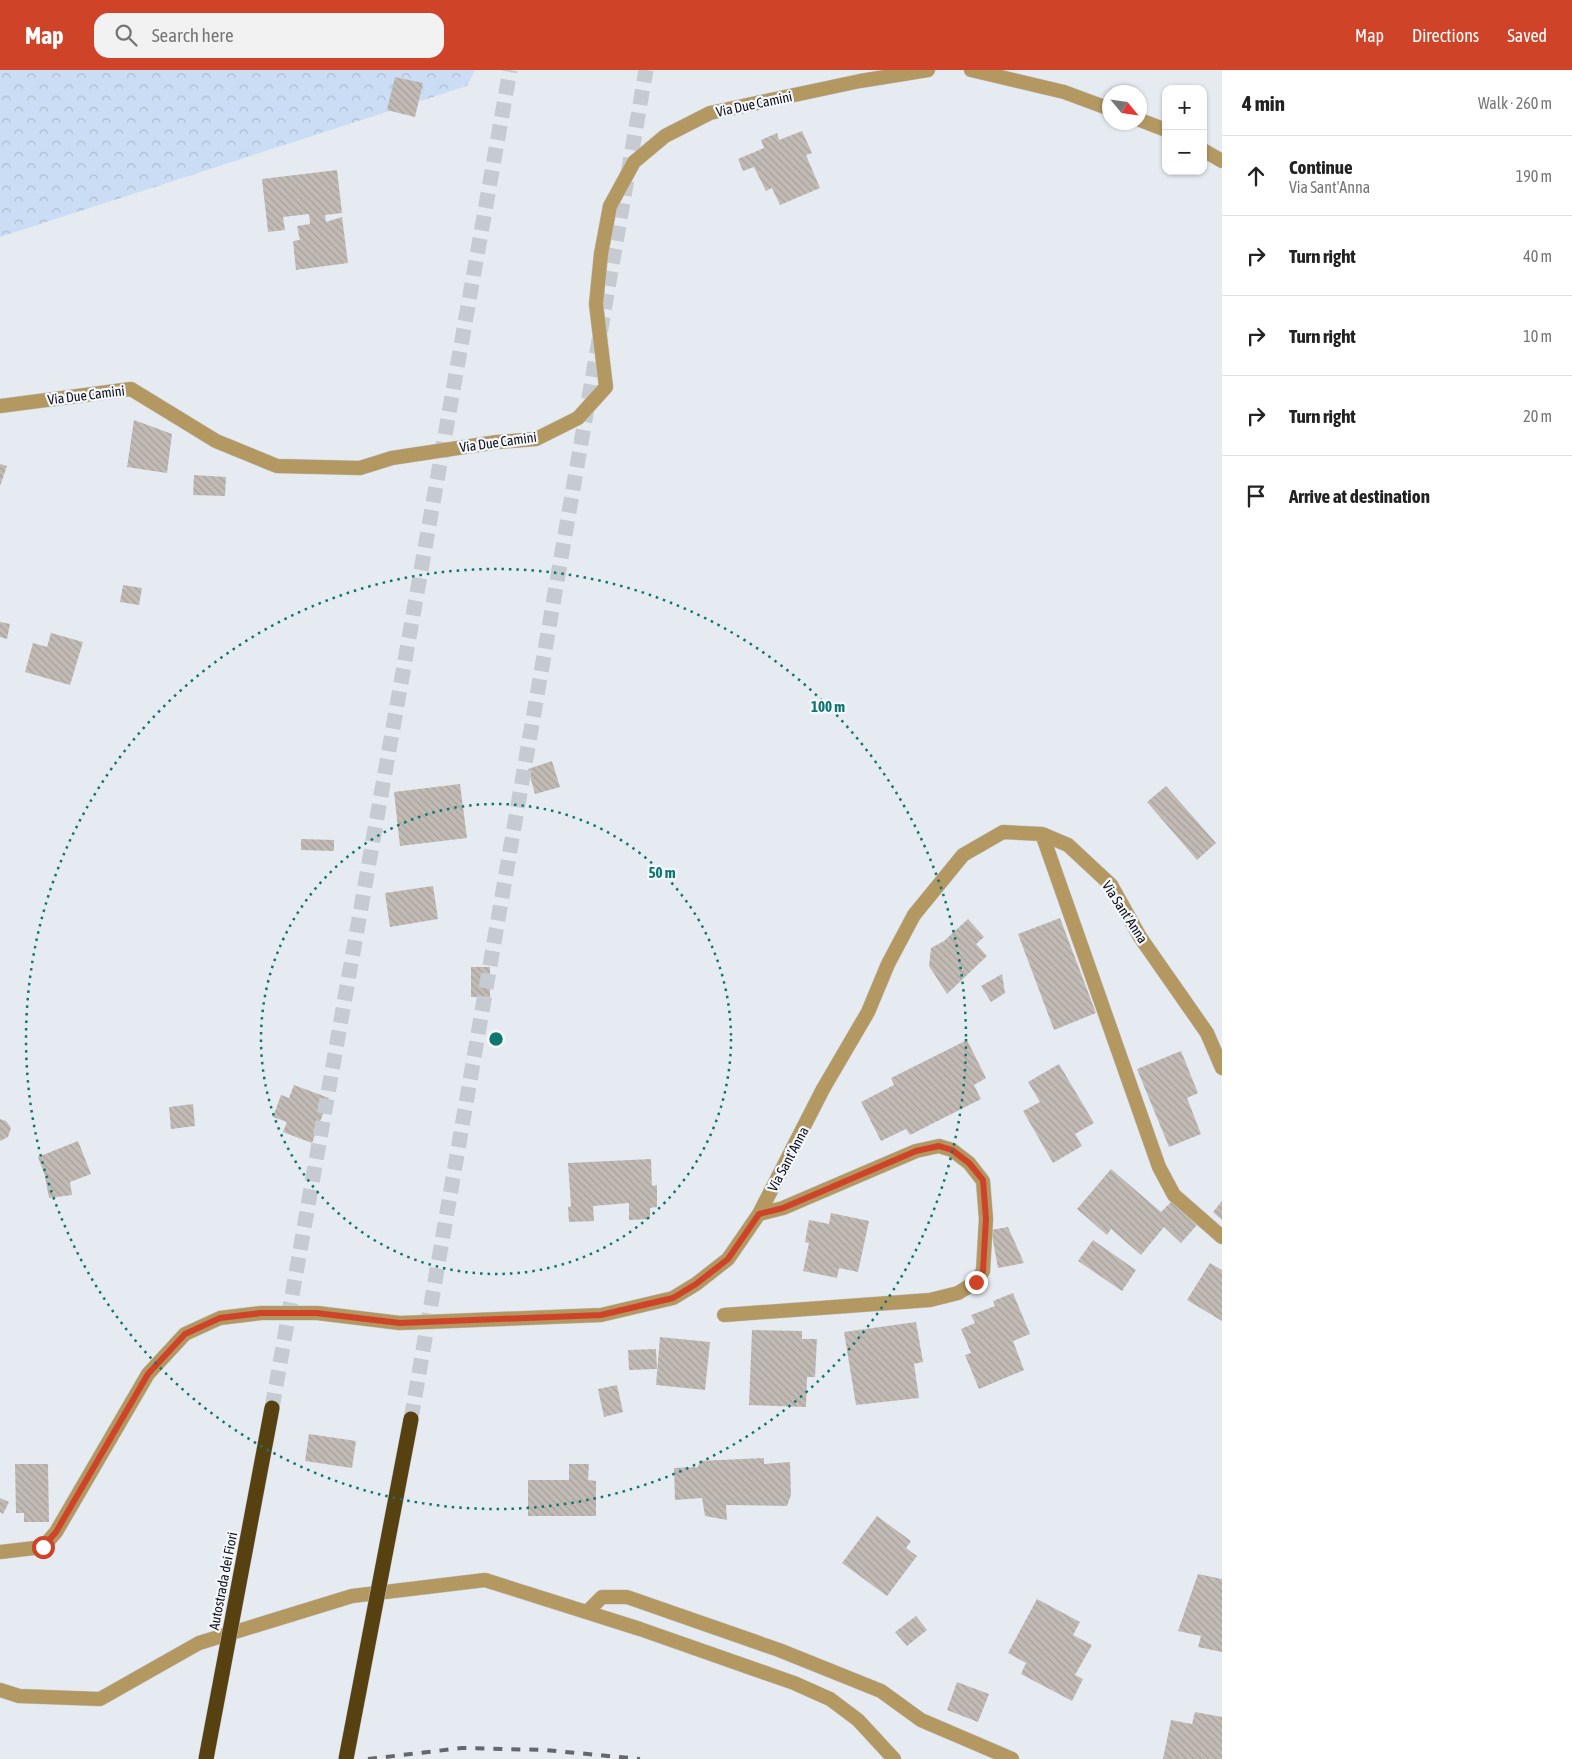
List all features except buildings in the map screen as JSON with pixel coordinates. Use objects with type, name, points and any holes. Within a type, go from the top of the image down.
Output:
[{"type":"highway","name":"Autostrada dei Fiori","points":[[206,1759],[272,1408]]},
{"type":"highway","points":[[346,1759],[410,1419]]},
{"type":"street","name":"Via Due Camini","points":[[0,406],[131,389],[216,441],[278,466],[360,468],[392,458],[497,442],[536,439],[578,418],[606,387],[596,304],[601,254],[610,206],[634,162],[665,136],[710,114],[860,81],[928,70]]},
{"type":"street","points":[[971,70],[1064,92],[1102,106]]},
{"type":"street","points":[[1147,123],[1162,128]]},
{"type":"street","points":[[1207,152],[1222,160]]},
{"type":"street","name":"Via Sant'Anna","points":[[0,1552],[43,1547],[56,1532],[148,1374],[185,1334],[220,1318],[261,1313],[316,1313],[400,1323],[601,1315],[673,1298],[696,1284],[728,1259],[759,1214],[823,1089],[868,1012],[888,964],[914,916],[963,856],[1003,832],[1042,834],[1068,845],[1111,885],[1140,937],[1207,1033],[1222,1068]]},
{"type":"street","points":[[1042,834],[1159,1167],[1174,1195],[1222,1237]]},
{"type":"street","points":[[724,1315],[930,1300],[958,1293],[976,1282],[983,1271],[986,1219],[983,1180],[969,1163],[952,1150],[939,1146],[916,1151],[783,1208],[759,1214]]},
{"type":"street","points":[[0,1690],[20,1696],[100,1699],[199,1644],[352,1596],[485,1580],[640,1629],[794,1683],[830,1699],[858,1720],[894,1759]]},
{"type":"street","points":[[588,1612],[602,1597],[627,1597],[672,1612],[779,1650],[881,1691],[922,1720],[1012,1759]]},
{"type":"green space","points":[[0,70],[475,70],[467,86],[0,237]]},
{"type":"tunnel","points":[[272,1408],[510,70]]},
{"type":"tunnel","points":[[411,1419],[646,70]]},
{"type":"railway","points":[[368,1759],[462,1748],[545,1750],[640,1759]]},
{"type":"route","points":[[43,1547],[56,1532],[148,1374],[185,1334],[220,1318],[261,1313],[316,1313],[400,1323],[490,1320],[601,1315],[673,1298],[696,1284],[728,1259],[759,1214],[783,1208],[916,1151],[939,1146],[952,1150],[969,1163],[983,1180],[986,1219],[983,1271],[976,1282]]}]
